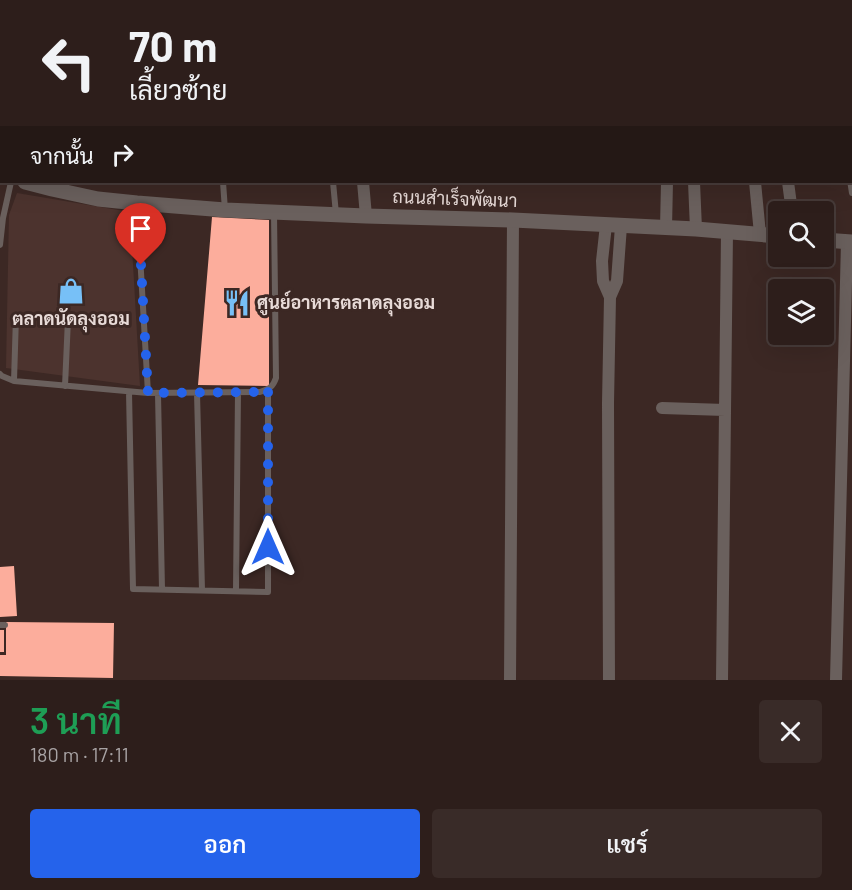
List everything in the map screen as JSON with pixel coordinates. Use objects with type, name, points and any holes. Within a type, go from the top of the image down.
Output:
[{"type":"street","name":"ถนนสำเร็จพัฒนา","points":[[34,183],[52,185],[98,199],[138,204],[336,215],[513,220],[768,235]]},
{"type":"street","points":[[363,183],[366,216]]},
{"type":"street","points":[[666,228],[667,183]]},
{"type":"street","points":[[694,183],[696,229]]},
{"type":"street","points":[[754,183],[760,234]]},
{"type":"street","points":[[788,183],[791,201]]},
{"type":"street","points":[[510,680],[513,220]]},
{"type":"street","points":[[609,680],[610,297],[603,280],[602,261],[613,225]]},
{"type":"street","points":[[723,680],[727,232]]},
{"type":"street","points":[[834,241],[850,242],[836,680]]},
{"type":"street","points":[[662,408],[725,410]]},
{"type":"lane","points":[[0,245],[11,183]]},
{"type":"lane","points":[[223,183],[225,210]]},
{"type":"lane","points":[[333,183],[336,215]]},
{"type":"lane","points":[[138,204],[148,393]]},
{"type":"lane","points":[[0,374],[14,381],[158,394],[260,392],[268,389],[274,385],[276,378],[274,212]]},
{"type":"lane","points":[[14,381],[16,316]]},
{"type":"lane","points":[[65,386],[68,319]]},
{"type":"lane","points":[[129,392],[133,589],[268,592],[268,389]]},
{"type":"lane","points":[[236,591],[238,392]]},
{"type":"lane","points":[[197,393],[202,590]]},
{"type":"lane","points":[[158,394],[162,589]]},
{"type":"shaded area","name":"ตลาดนัดลุงออม","points":[[17,193],[130,212],[140,386],[6,368],[9,215]]},
{"type":"building","name":"ศูนย์อาหารตลาดลุงออม","points":[[212,217],[269,220],[269,386],[198,385]]},
{"type":"building","points":[[14,566],[17,616],[0,617],[0,567]]},
{"type":"building","points":[[6,622],[114,623],[113,678],[0,676],[0,655],[6,655]]},
{"type":"building","points":[[0,630],[4,630],[4,652],[0,652]]},
{"type":"place","name":"ตลาดนัดลุงออม","points":[[71,291]]},
{"type":"place","name":"ศูนย์อาหารตลาดลุงออม","points":[[237,303]]},
{"type":"route","points":[[141,265],[148,393],[260,392],[268,389],[268,547]]}]
